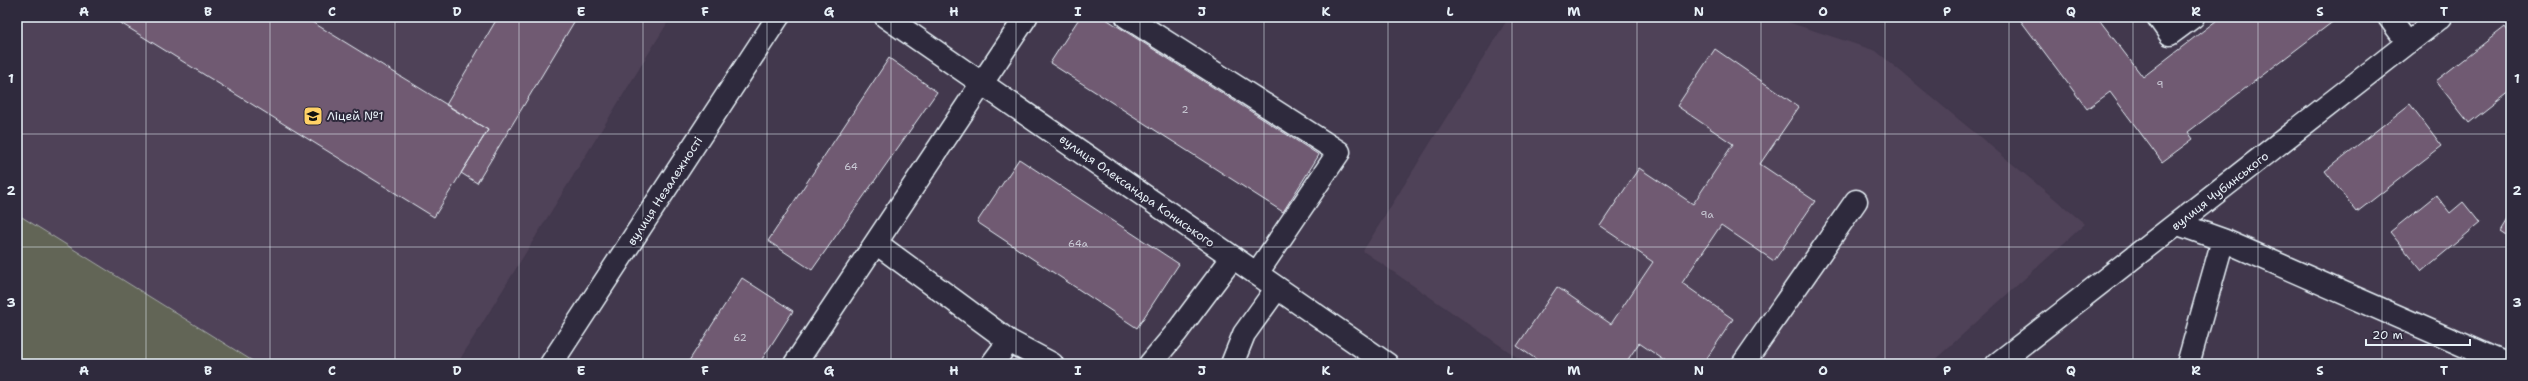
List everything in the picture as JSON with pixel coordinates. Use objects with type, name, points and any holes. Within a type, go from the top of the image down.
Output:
[{"type":"street","name":"вулиця Незалежності","points":[[551,364],[778,17]]},
{"type":"street","name":"вулиця Олександра Кониського","points":[[886,17],[1387,364]]},
{"type":"street","points":[[795,364],[1026,17]]},
{"type":"street","points":[[1127,17],[1339,152],[1257,273]]},
{"type":"street","points":[[2158,17],[2170,34],[2193,17]]},
{"type":"street","points":[[2388,17],[2408,43]]},
{"type":"street","name":"вулиця Чубинського","points":[[1997,364],[2441,17]]},
{"type":"street","points":[[1743,364],[1856,201]]},
{"type":"street","points":[[2178,224],[2223,240],[2469,357],[2506,364]]},
{"type":"street","points":[[2188,364],[2223,240]]},
{"type":"street","points":[[876,243],[1009,341],[1052,364]]},
{"type":"street","points":[[1150,364],[1176,334],[1233,257]]},
{"type":"street","points":[[1232,364],[1244,334],[1277,288]]},
{"type":"street","points":[[992,364],[1009,341]]},
{"type":"shaded area","name":"Ліцей №1","points":[[17,17],[671,17],[457,364],[258,364],[17,214]]},
{"type":"shaded area","points":[[1509,17],[1772,17],[1876,51],[2085,224],[1930,364],[1527,364],[1363,251]]},
{"type":"green space","points":[[17,214],[251,360],[258,364],[17,364]]},
{"type":"building","points":[[111,17],[304,17],[488,130],[434,217]]},
{"type":"building","points":[[498,17],[577,17],[477,183],[461,173],[488,130],[446,105]]},
{"type":"building","points":[[1080,17],[1103,17],[1319,155],[1283,212],[1050,63]]},
{"type":"building","points":[[2018,17],[2097,17],[2143,77],[2221,17],[2339,17],[2188,132],[2193,139],[2162,162],[2110,92],[2087,109]]},
{"type":"building","points":[[2505,27],[2511,35],[2511,90],[2469,123],[2436,81]]},
{"type":"building","points":[[1715,49],[1799,107],[1760,164],[1815,201],[1774,261],[1721,225],[1682,283],[1733,319],[1703,364],[1670,364],[1639,343],[1625,364],[1543,364],[1517,346],[1557,287],[1611,324],[1653,262],[1600,226],[1639,168],[1693,204],[1733,144],[1677,106]]},
{"type":"building","points":[[889,58],[937,92],[812,270],[768,241]]},
{"type":"building","points":[[2410,104],[2442,146],[2357,212],[2325,171]]},
{"type":"building","points":[[1019,159],[1179,264],[1137,328],[977,222]]},
{"type":"building","points":[[2436,195],[2450,213],[2463,202],[2480,223],[2422,271],[2390,232]]},
{"type":"building","points":[[2511,216],[2511,237],[2502,231]]},
{"type":"building","points":[[742,278],[793,311],[759,364],[687,364]]},
{"type":"place","name":"Ліцей №1","points":[[313,116]]}]
